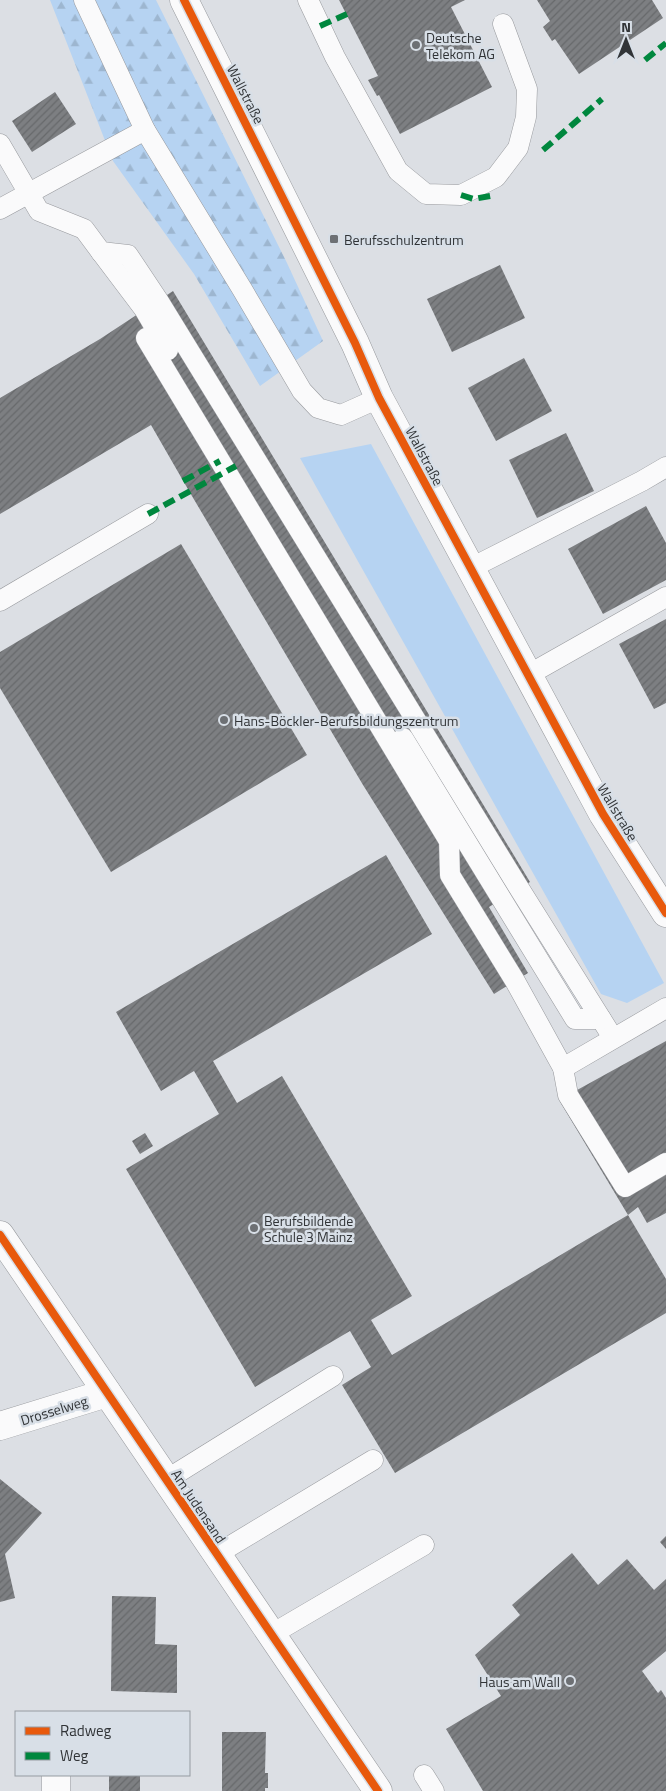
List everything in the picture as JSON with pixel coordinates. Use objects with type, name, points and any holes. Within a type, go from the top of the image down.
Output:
[{"type":"street","name":"Wallstraße","points":[[184,0],[347,326],[379,398],[603,814],[662,898]]},
{"type":"street","name":"Am Judensand","points":[[0,1235],[378,1791]]},
{"type":"street","name":"Drosselweg","points":[[0,1426],[107,1393]]},
{"type":"street","points":[[56,1776],[56,1791]]},
{"type":"lane","points":[[84,0],[145,130],[242,288],[302,392],[318,408],[341,414],[379,398]]},
{"type":"lane","points":[[308,0],[335,57],[398,171],[426,194],[461,195],[496,177],[518,148],[526,117],[527,89],[502,24]]},
{"type":"lane","points":[[0,209],[28,192],[145,130]]},
{"type":"lane","points":[[0,144],[39,211],[84,229],[144,309],[236,466],[575,1019],[601,1019],[613,1038]]},
{"type":"lane","points":[[146,338],[449,841],[450,875],[516,981],[563,1068],[568,1095],[625,1187],[666,1163]]},
{"type":"lane","points":[[471,568],[666,467]]},
{"type":"lane","points":[[0,601],[148,514]]},
{"type":"lane","points":[[528,675],[666,597]]},
{"type":"lane","points":[[563,1068],[666,1008]]},
{"type":"lane","points":[[166,1480],[332,1376]]},
{"type":"lane","points":[[217,1554],[373,1460]]},
{"type":"lane","points":[[272,1634],[424,1545]]},
{"type":"green space","points":[[50,0],[156,0],[287,263],[323,341],[260,386],[194,274],[113,161]]},
{"type":"green space","points":[[371,444],[664,983],[627,1003],[601,994],[300,458]]},
{"type":"building","name":"Deutsche Telekom AG","points":[[339,0],[465,0],[451,7],[492,87],[400,134],[379,95],[377,96],[368,80],[378,76]]},
{"type":"building","points":[[537,0],[652,0],[663,18],[579,74],[555,39],[552,41],[543,27],[550,21]]},
{"type":"building","points":[[55,92],[76,124],[32,152],[12,121]]},
{"type":"building","points":[[500,265],[525,318],[452,352],[427,299]]},
{"type":"building","points":[[173,291],[530,882],[489,907],[528,973],[494,994],[363,785],[151,425],[0,514],[0,398],[100,339]]},
{"type":"building","points":[[524,358],[552,411],[496,441],[468,388]]},
{"type":"building","points":[[566,433],[594,491],[537,518],[509,460]]},
{"type":"building","points":[[646,506],[666,543],[666,580],[603,614],[568,549]]},
{"type":"building","points":[[181,544],[307,755],[111,872],[0,688],[0,652]]},
{"type":"building","points":[[666,619],[666,703],[654,709],[619,644]]},
{"type":"building","points":[[386,855],[432,934],[213,1061],[237,1103],[282,1076],[412,1296],[371,1320],[392,1355],[628,1215],[666,1279],[666,1313],[395,1473],[342,1385],[371,1367],[350,1331],[255,1387],[126,1169],[219,1114],[194,1071],[161,1091],[116,1012]]},
{"type":"building","points":[[666,1041],[666,1213],[647,1223],[638,1207],[628,1215],[559,1100]]},
{"type":"building","points":[[145,1133],[153,1146],[140,1154],[132,1141]]},
{"type":"building","points":[[0,1479],[42,1513],[5,1554],[15,1598],[0,1602]]},
{"type":"building","points":[[666,1536],[666,1549],[660,1542]]},
{"type":"building","name":"Haus am Wall","points":[[572,1553],[598,1585],[627,1559],[654,1590],[666,1579],[666,1651],[642,1671],[658,1693],[661,1690],[666,1698],[666,1791],[483,1791],[446,1729],[501,1696],[475,1655],[520,1615],[512,1605]]},
{"type":"building","points":[[112,1596],[156,1597],[155,1644],[177,1645],[177,1693],[111,1691]]},
{"type":"building","points":[[222,1732],[266,1732],[265,1773],[268,1773],[268,1788],[265,1788],[265,1791],[222,1791]]},
{"type":"building","points":[[109,1776],[140,1776],[140,1791],[109,1791]]},
{"type":"marked path","points":[[320,26],[347,14]]},
{"type":"marked path","points":[[645,60],[666,43]]},
{"type":"marked path","points":[[543,150],[602,99]]},
{"type":"marked path","points":[[461,195],[474,199],[495,195]]},
{"type":"marked path","points":[[183,481],[220,461]]},
{"type":"marked path","points":[[148,514],[236,466]]},
{"type":"cycle path","points":[[184,0],[355,343],[379,398],[603,814],[666,913]]},
{"type":"cycle path","points":[[0,1235],[378,1791]]},
{"type":"place","name":"Deutsche Telekom AG","points":[[416,45]]},
{"type":"place","name":"Berufsschulzentrum","points":[[334,239]]},
{"type":"place","name":"Hans-Böckler-Berufsbildungszentrum","points":[[224,720]]},
{"type":"place","name":"Berufsbildende Schule 3 Mainz","points":[[254,1228]]},
{"type":"place","name":"Haus am Wall","points":[[570,1681]]}]
